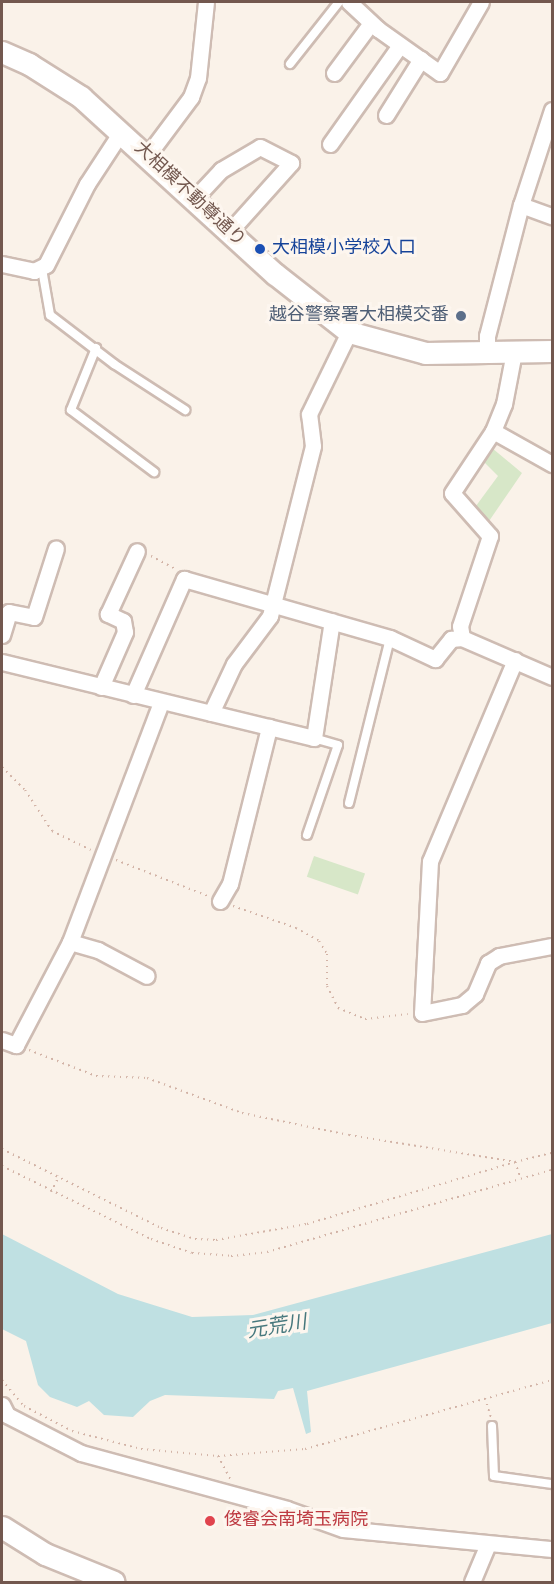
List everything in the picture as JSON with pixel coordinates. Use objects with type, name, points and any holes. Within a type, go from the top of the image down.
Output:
[{"type":"street","points":[[147,156],[191,97],[198,78],[206,2]]},
{"type":"street","points":[[349,2],[371,23],[440,73],[481,2]]},
{"type":"street","points":[[334,73],[371,23]]},
{"type":"street","points":[[330,144],[400,45]]},
{"type":"street","name":"大相模不動尊通り","points":[[3,56],[62,84],[121,132],[228,232],[349,332],[413,351],[487,353],[552,351]]},
{"type":"street","points":[[386,115],[421,59]]},
{"type":"street","points":[[487,353],[488,336],[521,205],[552,110]]},
{"type":"street","points":[[2,264],[34,271],[42,269],[87,184],[121,132]]},
{"type":"street","points":[[194,200],[221,170],[260,147],[291,163],[228,232]]},
{"type":"street","points":[[521,205],[552,216]]},
{"type":"street","points":[[211,713],[234,664],[270,616],[313,446],[309,414],[349,332]]},
{"type":"street","points":[[462,638],[460,626],[490,536],[452,493],[493,431],[504,404],[514,352]]},
{"type":"street","points":[[493,431],[552,464]]},
{"type":"street","points":[[2,635],[9,612],[34,617],[56,548]]},
{"type":"street","points":[[101,687],[125,632],[123,621],[108,614],[137,551]]},
{"type":"street","points":[[133,695],[184,579],[390,638],[435,658],[451,639],[462,638],[552,677]]},
{"type":"street","points":[[2,663],[314,738],[332,621]]},
{"type":"street","points":[[515,660],[430,861],[422,1013],[462,1005],[475,994],[488,963],[499,956],[552,946]]},
{"type":"street","points":[[9,1042],[70,942],[105,856],[161,703]]},
{"type":"street","points":[[220,901],[230,884],[269,727]]},
{"type":"street","points":[[70,942],[98,950],[147,976]]},
{"type":"street","points":[[2,1405],[7,1415],[81,1454],[236,1494],[361,1533],[407,1533],[488,1545],[552,1549]]},
{"type":"street","points":[[2,1527],[86,1578],[114,1582]]},
{"type":"street","points":[[472,1582],[488,1545]]},
{"type":"lane","points":[[290,64],[339,2]]},
{"type":"lane","points":[[42,269],[50,315],[114,364],[185,410]]},
{"type":"lane","points":[[96,348],[71,410],[154,472]]},
{"type":"lane","points":[[349,803],[390,638]]},
{"type":"lane","points":[[307,835],[338,745],[314,738]]},
{"type":"lane","points":[[492,1426],[494,1476],[552,1484]]},
{"type":"path","points":[[137,551],[181,572],[184,579]]},
{"type":"path","points":[[2,766],[25,790],[52,831],[105,856],[296,928],[319,941],[327,954],[327,986],[338,1008],[365,1019],[422,1013]]},
{"type":"path","points":[[9,1042],[96,1076],[147,1078],[242,1113],[515,1162]]},
{"type":"path","points":[[2,1149],[161,1228],[195,1239],[216,1240],[308,1224],[552,1153]]},
{"type":"path","points":[[515,1162],[520,1179]]},
{"type":"path","points":[[2,1166],[151,1239],[192,1253],[231,1256],[267,1252],[552,1170]]},
{"type":"path","points":[[51,1191],[59,1176]]},
{"type":"path","points":[[2,1380],[24,1406],[72,1431],[141,1449],[218,1456],[304,1449],[552,1380]]},
{"type":"path","points":[[485,1398],[490,1414]]},
{"type":"path","points":[[218,1456],[236,1486],[236,1494]]},
{"type":"green space","points":[[492,448],[522,473],[487,524],[473,510],[498,476],[482,460]]},
{"type":"green space","points":[[314,856],[365,874],[358,894],[307,877]]},
{"type":"water","name":"元荒川","points":[[2,1234],[118,1294],[192,1317],[253,1315],[552,1234],[552,1323],[307,1391],[311,1432],[306,1434],[293,1388],[278,1391],[274,1399],[165,1395],[150,1401],[133,1417],[104,1415],[89,1401],[77,1407],[50,1397],[38,1385],[26,1341],[2,1329]]},
{"type":"place","name":"大相模小学校入口","points":[[260,249]]},
{"type":"place","name":"越谷警察署大相模交番","points":[[461,316]]},
{"type":"place","name":"俊睿会南埼玉病院","points":[[210,1521]]}]
